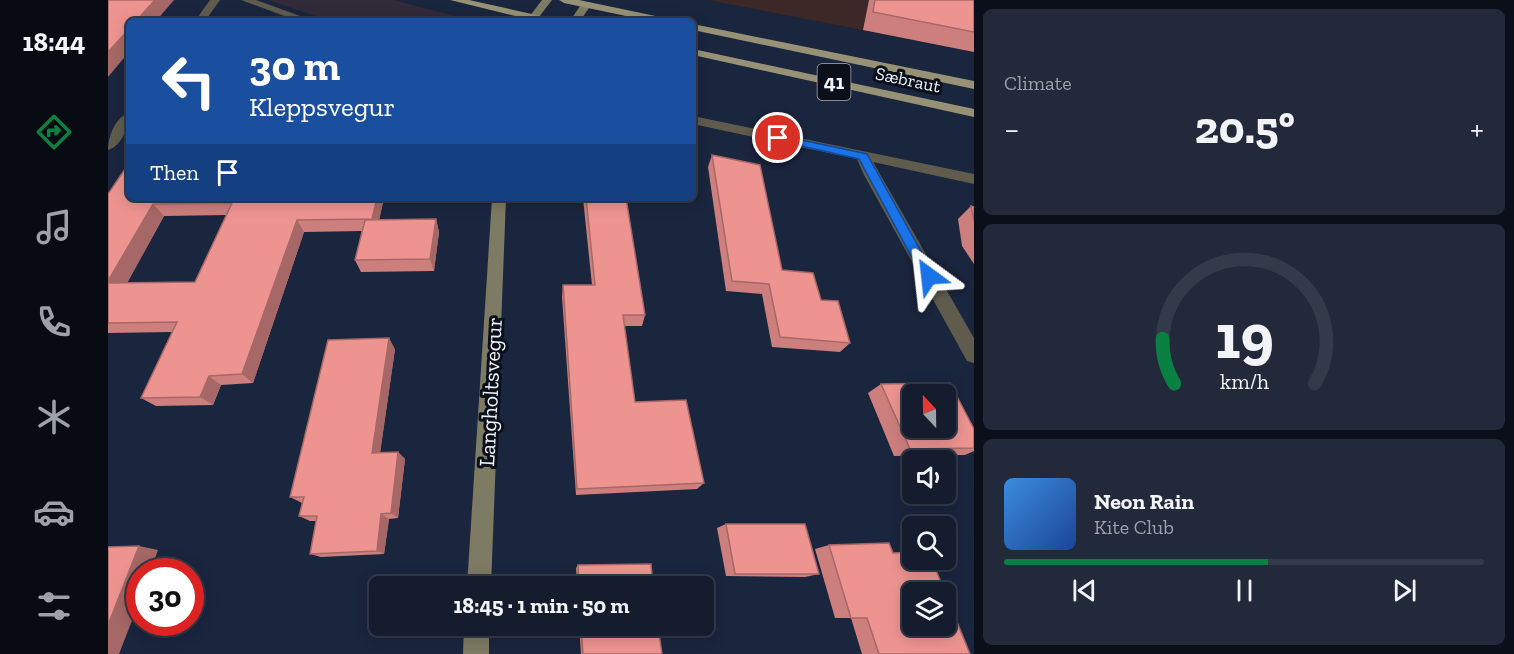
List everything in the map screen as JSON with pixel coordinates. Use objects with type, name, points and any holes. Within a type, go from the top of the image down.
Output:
[{"type":"main road","points":[[455,0],[529,18]]},
{"type":"main road","points":[[564,0],[651,18]]},
{"type":"main road","name":"Sæbraut","points":[[696,28],[974,86]]},
{"type":"main road","name":"Sæbraut","points":[[696,53],[974,113]]},
{"type":"street","points":[[202,18],[215,0]]},
{"type":"street","points":[[246,0],[264,3],[302,18]]},
{"type":"street","points":[[534,18],[547,0]]},
{"type":"street","points":[[577,18],[586,4]]},
{"type":"street","points":[[108,146],[126,121]]},
{"type":"street","points":[[696,121],[974,179]]},
{"type":"street","points":[[863,156],[871,175],[974,355]]},
{"type":"street","name":"Langholtsvegur","points":[[480,576],[499,201]]},
{"type":"street","points":[[476,654],[477,636]]},
{"type":"shaded area","points":[[268,0],[394,0],[462,18],[321,18]]},
{"type":"shaded area","points":[[708,0],[974,0],[974,52],[863,30]]},
{"type":"building","points":[[108,0],[155,0],[139,18],[126,18],[126,32],[108,52]]},
{"type":"building","points":[[875,0],[974,0],[974,32],[873,12]]},
{"type":"building","points":[[712,155],[760,165],[782,270],[813,273],[821,300],[838,301],[850,343],[780,337],[769,284],[732,281]]},
{"type":"building","points":[[126,167],[126,201],[376,201],[372,219],[297,220],[242,374],[209,376],[200,397],[141,398],[177,322],[108,323],[108,283],[195,282],[232,203],[153,204],[108,281],[108,194]]},
{"type":"building","points":[[586,201],[626,201],[645,315],[623,315],[635,402],[686,400],[704,483],[577,489],[563,285],[595,285]]},
{"type":"building","points":[[436,219],[430,259],[355,260],[365,220]]},
{"type":"building","points":[[389,338],[372,453],[398,452],[391,513],[381,514],[377,551],[310,554],[317,516],[299,516],[304,497],[290,497],[328,340]]},
{"type":"building","points":[[950,383],[902,384],[902,431],[881,384]]},
{"type":"building","points":[[956,394],[974,429],[974,448],[910,449],[905,438],[956,438]]},
{"type":"building","points":[[726,524],[805,524],[819,574],[735,574]]},
{"type":"building","points":[[889,543],[893,553],[902,553],[902,570],[936,570],[941,582],[902,582],[902,636],[956,636],[956,619],[970,654],[879,654],[867,618],[851,618],[829,545]]},
{"type":"building","points":[[139,546],[134,558],[126,558],[126,579],[108,625],[108,547]]},
{"type":"building","points":[[651,564],[652,576],[579,576],[578,565]]},
{"type":"building","points":[[582,636],[659,636],[662,654],[583,654]]},
{"type":"route","points":[[778,138],[863,156],[871,175],[929,276]]}]
